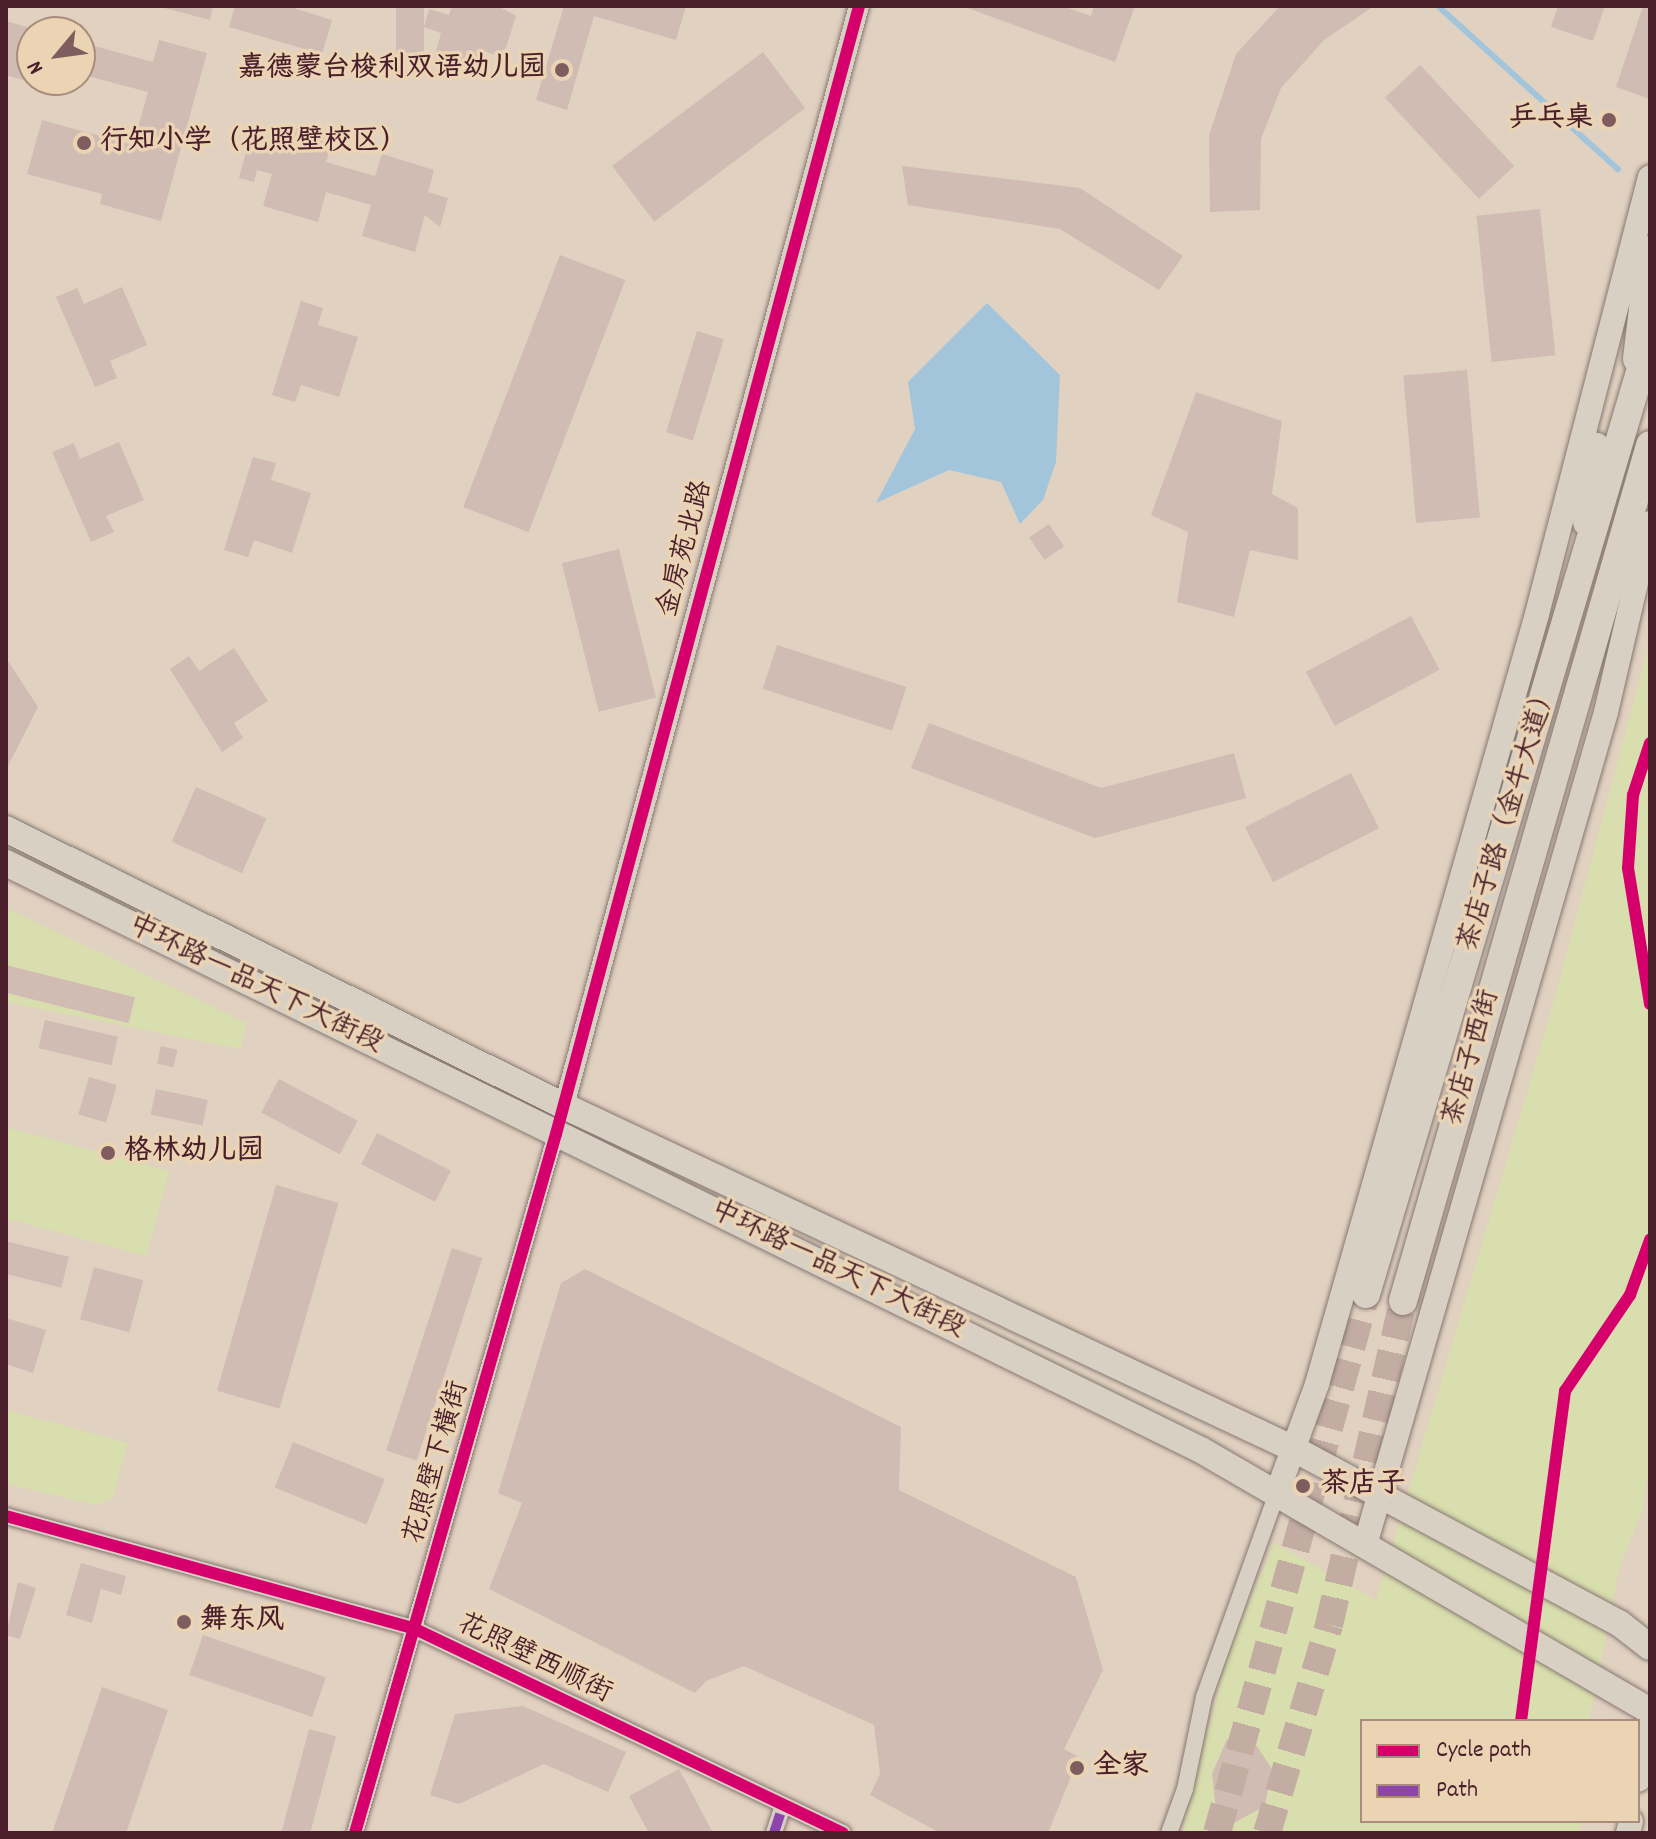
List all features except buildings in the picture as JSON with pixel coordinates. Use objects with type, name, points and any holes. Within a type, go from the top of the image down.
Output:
[{"type":"highway","points":[[1635,392],[1650,250]]},
{"type":"highway","name":"茶店子路（金牛大道）","points":[[1366,1294],[1650,338]]},
{"type":"highway","name":"茶店子西街","points":[[1403,1301],[1650,445]]},
{"type":"main road","points":[[1277,1493],[1329,1343],[1615,328],[1650,177]]},
{"type":"main road","points":[[1571,612],[1615,328]]},
{"type":"main road","points":[[1365,1545],[1381,1497],[1476,1145],[1606,712],[1650,523]]},
{"type":"main road","name":"中环路一品天下大街段","points":[[6,829],[564,1106],[1294,1449],[1619,1623],[1650,1647]]},
{"type":"main road","name":"中环路一品天下大街段","points":[[6,863],[1277,1493],[1650,1712]]},
{"type":"main road","points":[[1640,1769],[1650,1712]]},
{"type":"street","name":"金房苑北路","points":[[564,1106],[859,6]]},
{"type":"street","name":"花照壁下横街","points":[[355,1833],[564,1106]]},
{"type":"street","points":[[1169,1833],[1204,1697],[1277,1493]]},
{"type":"street","name":"花照壁西顺街","points":[[6,1516],[415,1629],[782,1808],[843,1833]]},
{"type":"street","points":[[774,1833],[782,1808]]},
{"type":"green space","points":[[1650,640],[1650,1460],[1642,1512],[1620,1565],[1589,1719],[1360,1719],[1360,1823],[1580,1823],[1579,1833],[1182,1833],[1228,1654],[1274,1543],[1376,1600],[1551,1011]]},
{"type":"green space","points":[[6,908],[247,1023],[240,1049],[6,1002]]},
{"type":"green space","points":[[9,1128],[169,1171],[147,1256],[6,1218],[6,1139]]},
{"type":"green space","points":[[6,1410],[128,1443],[113,1497],[96,1505],[6,1484]]},
{"type":"water","points":[[987,303],[1060,375],[1056,462],[1043,500],[1020,524],[1001,482],[949,470],[876,503],[915,429],[908,382]]},
{"type":"waterway","points":[[1438,6],[1618,169]]},
{"type":"tunnel","points":[[1217,1833],[1366,1294]]},
{"type":"tunnel","points":[[1267,1833],[1329,1625],[1403,1301]]},
{"type":"marked path","points":[[774,1833],[782,1808]]},
{"type":"cycle path","points":[[355,1833],[556,1134],[859,6]]},
{"type":"cycle path","points":[[1650,743],[1633,795],[1628,868],[1650,1004]]},
{"type":"cycle path","points":[[1521,1719],[1565,1391],[1630,1295],[1650,1240]]},
{"type":"cycle path","points":[[6,1516],[415,1629],[843,1833]]},
{"type":"place","name":"嘉德蒙台梭利双语幼儿园","points":[[562,70]]},
{"type":"place","name":"乒乓桌","points":[[1609,120]]},
{"type":"place","name":"行知小学（花照壁校区）","points":[[84,143]]},
{"type":"place","name":"格林幼儿园","points":[[108,1153]]},
{"type":"place","name":"茶店子","points":[[1303,1486]]},
{"type":"place","name":"舞东风","points":[[184,1622]]},
{"type":"place","name":"全家","points":[[1077,1768]]}]
